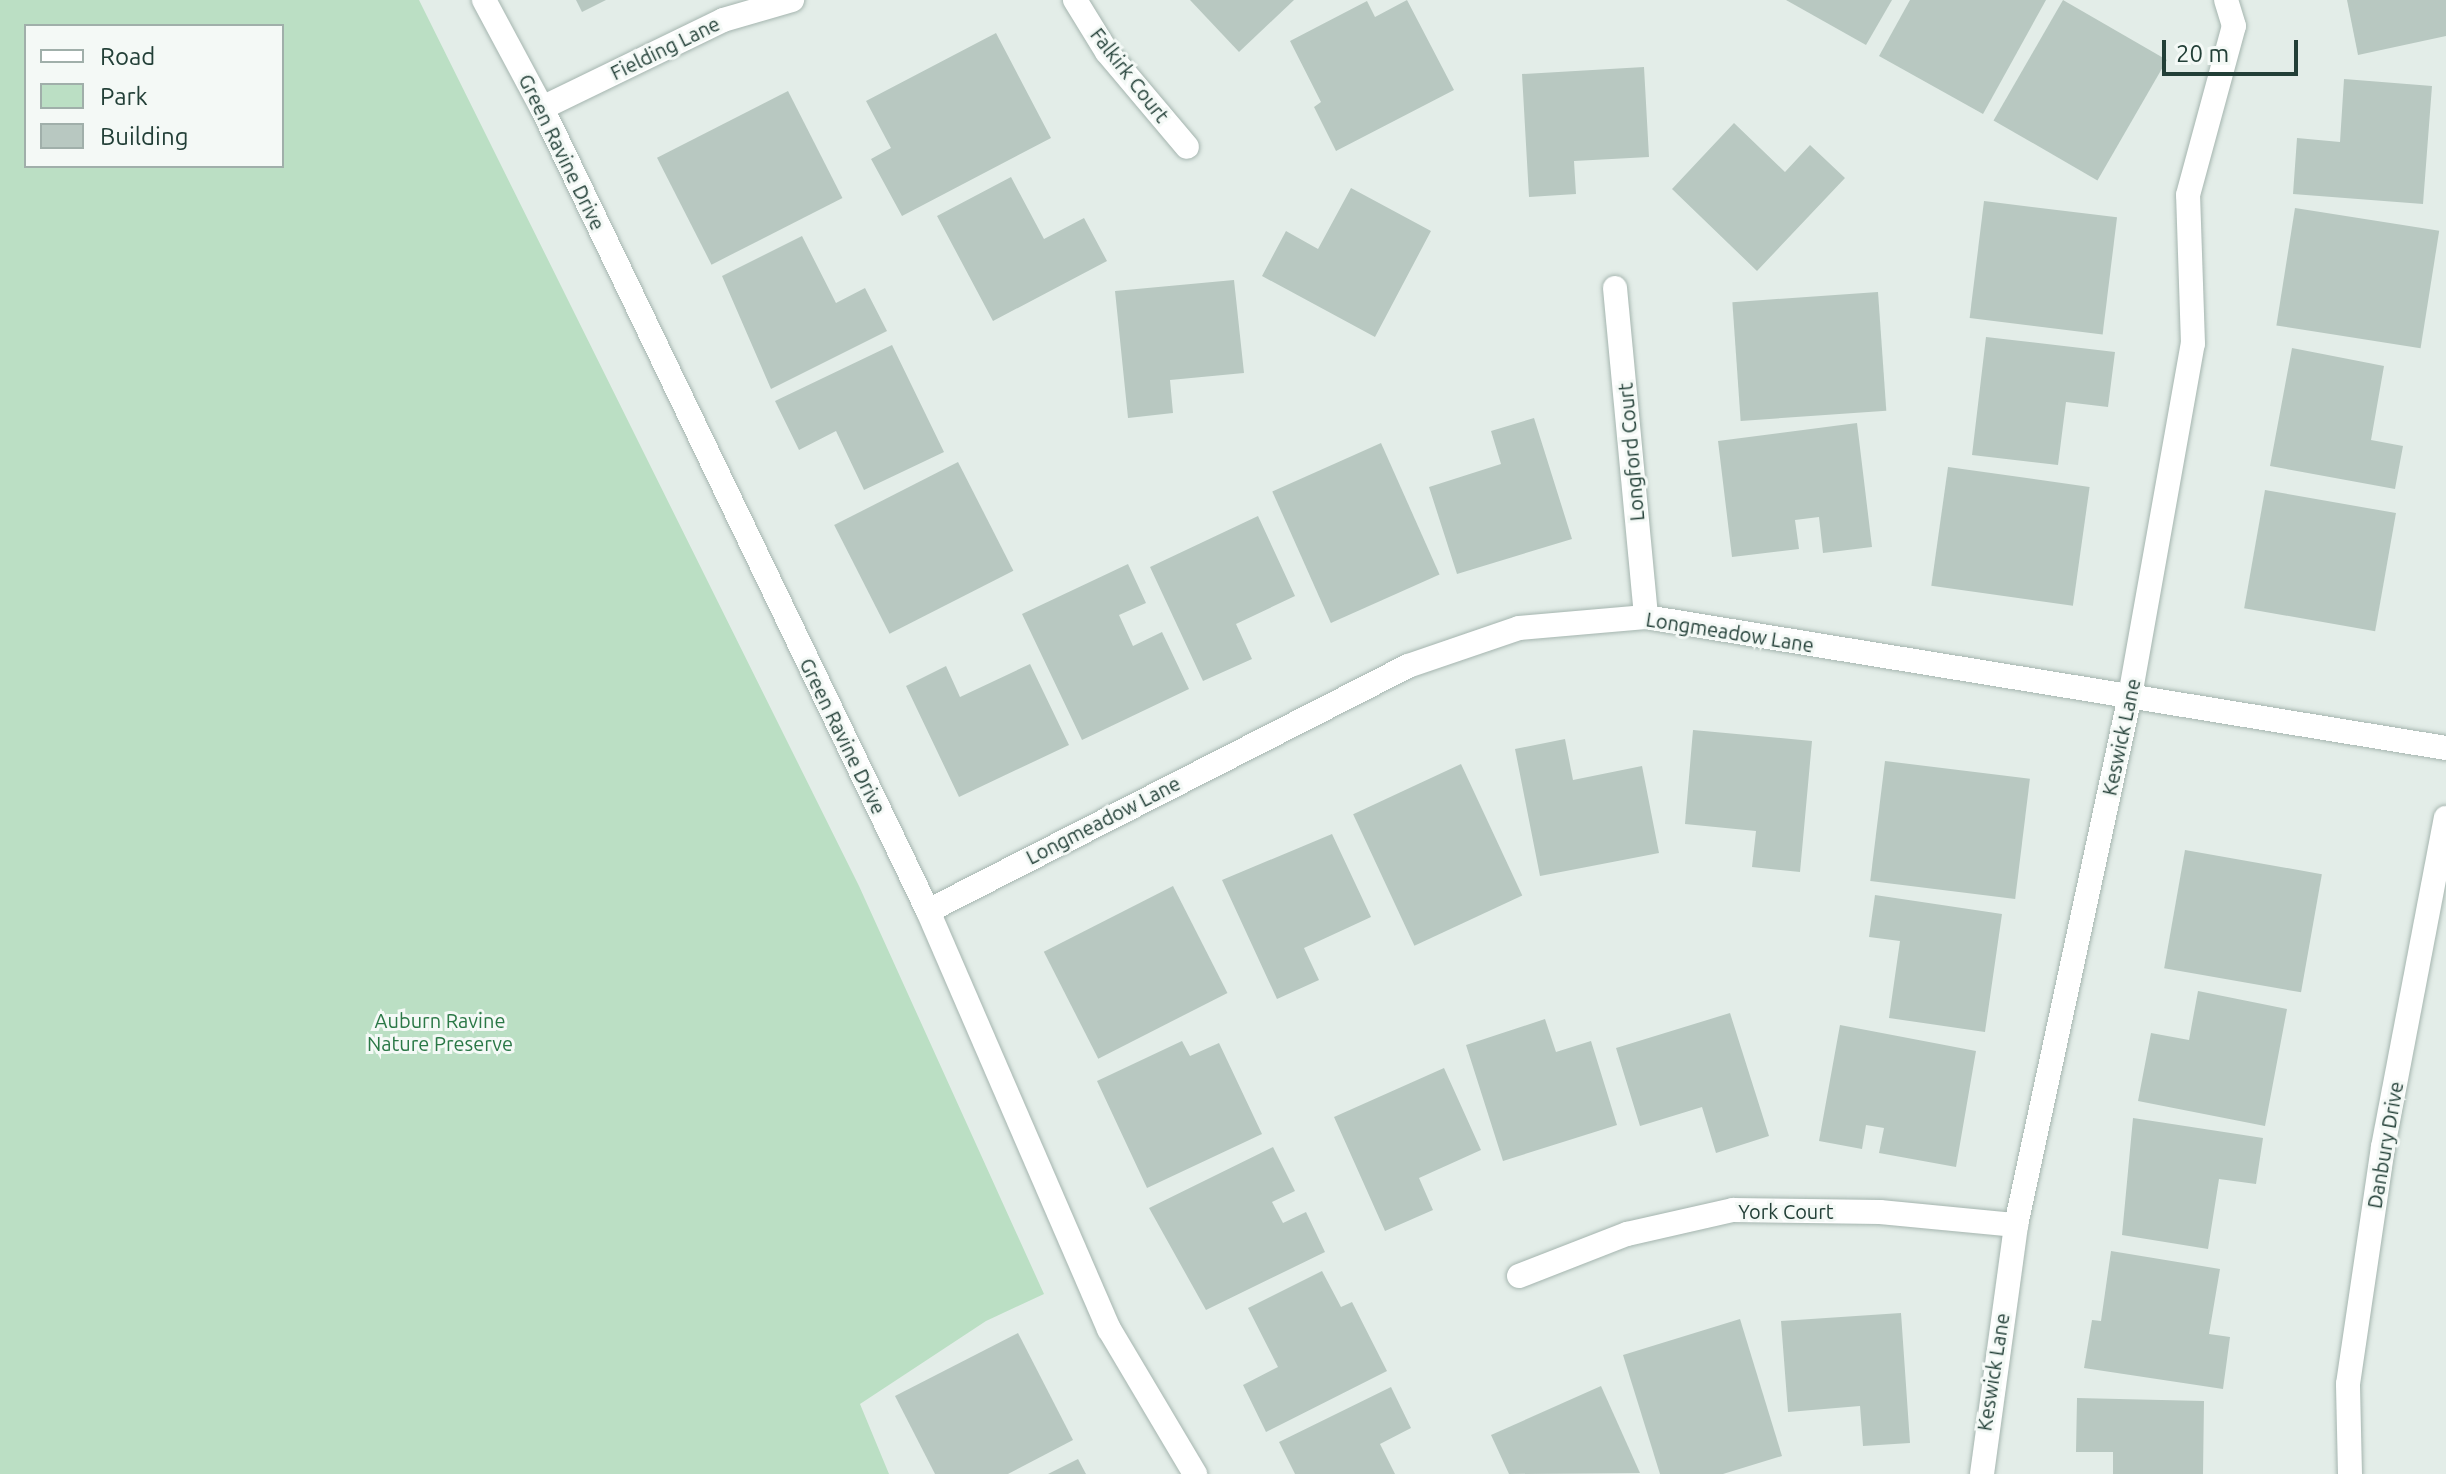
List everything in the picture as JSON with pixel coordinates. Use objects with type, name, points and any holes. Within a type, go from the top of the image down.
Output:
[{"type":"street","name":"Green Ravine Drive","points":[[484,0],[542,108],[928,911],[1109,1329],[1195,1474]]},
{"type":"street","name":"Fielding Lane","points":[[542,108],[723,20],[792,0]]},
{"type":"street","name":"Falkirk Court","points":[[1075,0],[1107,52],[1187,147]]},
{"type":"street","name":"Keswick Lane","points":[[1982,1474],[2016,1225],[2130,696],[2193,344],[2188,195],[2234,26],[2226,0]]},
{"type":"street","name":"Longford Court","points":[[1615,288],[1646,617]]},
{"type":"street","name":"Longmeadow Lane","points":[[928,911],[1408,666],[1519,628],[1646,617],[2446,748]]},
{"type":"street","name":"Danbury Drive","points":[[2350,1474],[2350,1368],[2383,1147],[2446,818]]},
{"type":"street","name":"York Court","points":[[1519,1276],[1627,1234],[1733,1210],[1880,1212],[2016,1225]]},
{"type":"green space","name":"Auburn Ravine Nature Preserve","points":[[0,0],[419,0],[859,886],[1044,1294],[986,1321],[860,1404],[889,1474],[0,1474]]},
{"type":"building","points":[[576,0],[606,0],[582,12]]},
{"type":"building","points":[[1190,0],[1294,0],[1239,52]]},
{"type":"building","points":[[1407,0],[1454,90],[1336,151],[1314,107],[1321,102],[1290,41],[1367,1],[1375,17]]},
{"type":"building","points":[[1786,0],[1892,0],[1866,45]]},
{"type":"building","points":[[1910,0],[2046,0],[1983,114],[1879,56]]},
{"type":"building","points":[[2063,0],[2167,60],[2097,180],[1994,120]]},
{"type":"building","points":[[2347,0],[2446,0],[2446,36],[2358,55]]},
{"type":"building","points":[[996,33],[1051,138],[902,216],[871,159],[891,148],[866,101]]},
{"type":"building","points":[[1644,67],[1649,157],[1574,161],[1576,194],[1529,197],[1522,74]]},
{"type":"building","points":[[2344,79],[2432,86],[2423,204],[2293,194],[2297,138],[2340,142]]},
{"type":"building","points":[[788,91],[842,198],[712,265],[657,158]]},
{"type":"building","points":[[1734,123],[1785,172],[1810,145],[1845,178],[1757,271],[1672,189]]},
{"type":"building","points":[[1011,177],[1044,239],[1084,218],[1107,261],[993,321],[937,216]]},
{"type":"building","points":[[1351,188],[1431,231],[1375,337],[1262,276],[1286,231],[1318,249]]},
{"type":"building","points":[[1984,201],[2117,217],[2103,334],[1970,318]]},
{"type":"building","points":[[2295,208],[2439,231],[2421,348],[2276,326]]},
{"type":"building","points":[[802,236],[836,303],[865,288],[887,331],[771,389],[722,276]]},
{"type":"building","points":[[1234,280],[1244,373],[1170,380],[1173,413],[1128,418],[1115,291]]},
{"type":"building","points":[[1878,292],[1886,411],[1741,421],[1732,302]]},
{"type":"building","points":[[1986,337],[2115,352],[2108,407],[2066,402],[2058,465],[1972,455]]},
{"type":"building","points":[[892,345],[944,452],[864,490],[836,431],[799,450],[775,401]]},
{"type":"building","points":[[2292,348],[2384,366],[2371,440],[2403,446],[2395,489],[2270,466]]},
{"type":"building","points":[[1534,418],[1572,539],[1457,574],[1429,487],[1501,464],[1491,431]]},
{"type":"building","points":[[1857,423],[1872,547],[1823,553],[1819,517],[1795,520],[1799,549],[1732,557],[1718,441]]},
{"type":"building","points":[[1381,443],[1440,575],[1331,623],[1272,491]]},
{"type":"building","points":[[958,462],[1013,571],[890,634],[834,525]]},
{"type":"building","points":[[1948,467],[2090,487],[2073,606],[1931,586]]},
{"type":"building","points":[[2265,490],[2396,513],[2375,631],[2244,608]]},
{"type":"building","points":[[1258,516],[1295,596],[1236,624],[1252,659],[1203,681],[1150,567]]},
{"type":"building","points":[[1128,564],[1146,603],[1119,615],[1133,646],[1162,632],[1189,689],[1082,740],[1022,614]]},
{"type":"building","points":[[1030,664],[1069,745],[959,797],[906,686],[946,666],[960,697]]},
{"type":"building","points":[[1693,730],[1812,741],[1800,872],[1752,867],[1756,831],[1685,824]]},
{"type":"building","points":[[1565,739],[1573,780],[1642,766],[1659,853],[1540,876],[1515,749]]},
{"type":"building","points":[[1885,761],[2030,779],[2015,899],[1870,881]]},
{"type":"building","points":[[1461,764],[1522,895],[1414,946],[1353,814]]},
{"type":"building","points":[[1332,834],[1371,917],[1304,948],[1319,980],[1277,999],[1222,880]]},
{"type":"building","points":[[2185,850],[2322,874],[2301,992],[2164,968]]},
{"type":"building","points":[[1173,886],[1227,993],[1098,1059],[1044,952]]},
{"type":"building","points":[[1875,895],[2002,914],[1985,1032],[1889,1018],[1900,941],[1869,937]]},
{"type":"building","points":[[2198,991],[2287,1009],[2265,1126],[2138,1101],[2151,1033],[2189,1040]]},
{"type":"building","points":[[1730,1013],[1769,1136],[1716,1153],[1702,1107],[1640,1126],[1616,1048]]},
{"type":"building","points":[[1545,1019],[1556,1052],[1591,1041],[1617,1125],[1503,1161],[1466,1045]]},
{"type":"building","points":[[1840,1025],[1976,1051],[1956,1167],[1879,1153],[1884,1128],[1866,1125],[1862,1149],[1819,1141]]},
{"type":"building","points":[[1182,1041],[1190,1056],[1219,1043],[1262,1134],[1147,1188],[1097,1081]]},
{"type":"building","points":[[1444,1068],[1481,1150],[1419,1178],[1433,1210],[1385,1231],[1334,1117]]},
{"type":"building","points":[[2133,1118],[2263,1138],[2256,1184],[2219,1179],[2208,1249],[2122,1235]]},
{"type":"building","points":[[1273,1147],[1295,1191],[1272,1202],[1283,1223],[1306,1212],[1325,1252],[1206,1310],[1149,1208]]},
{"type":"building","points":[[2111,1251],[2220,1269],[2209,1334],[2230,1337],[2223,1389],[2084,1368],[2092,1320],[2101,1321]]},
{"type":"building","points":[[1322,1271],[1341,1307],[1352,1302],[1387,1371],[1266,1432],[1243,1385],[1278,1367],[1248,1308]]},
{"type":"building","points":[[1901,1313],[1910,1443],[1863,1446],[1860,1406],[1788,1412],[1781,1321]]},
{"type":"building","points":[[1740,1319],[1782,1456],[1723,1474],[1660,1474],[1623,1355]]},
{"type":"building","points":[[1018,1333],[1073,1440],[1008,1474],[935,1474],[895,1396]]},
{"type":"building","points":[[1601,1386],[1640,1473],[1509,1474],[1491,1435]]},
{"type":"building","points":[[1391,1387],[1411,1428],[1380,1444],[1395,1474],[1295,1474],[1279,1442]]},
{"type":"building","points":[[2077,1398],[2204,1401],[2203,1474],[2113,1474],[2113,1452],[2076,1452]]},
{"type":"building","points":[[1078,1459],[1086,1474],[1048,1474]]}]
